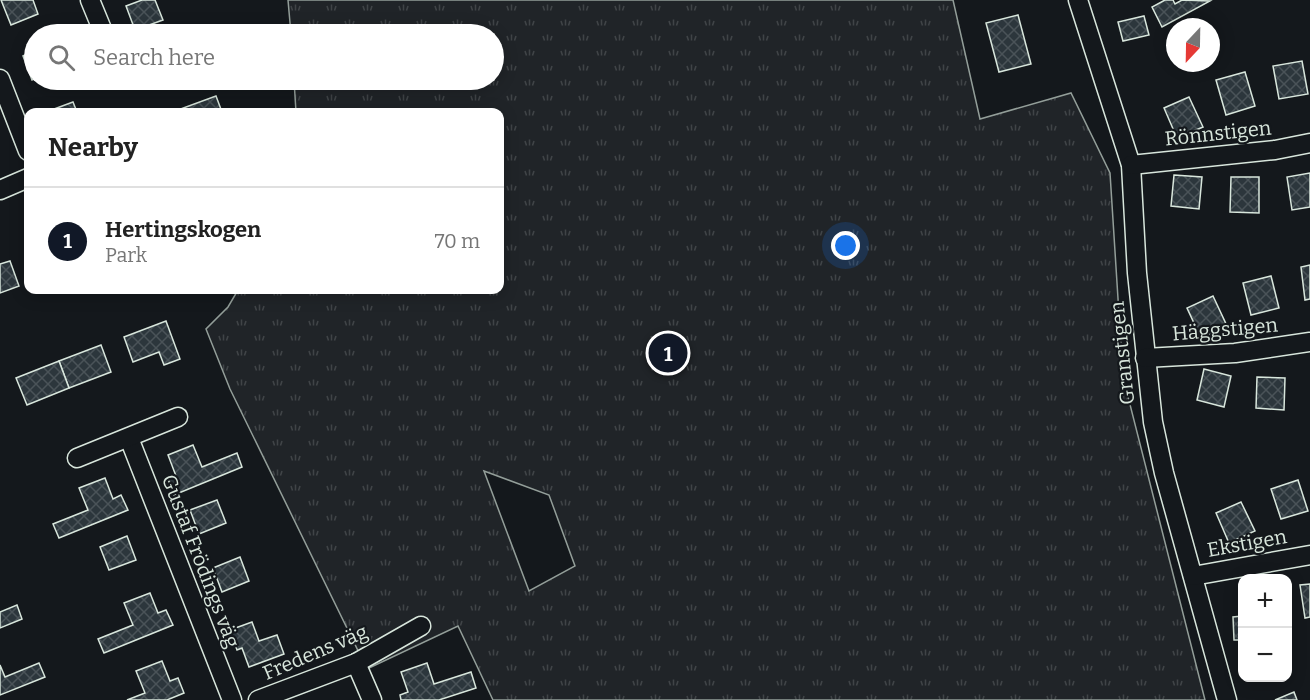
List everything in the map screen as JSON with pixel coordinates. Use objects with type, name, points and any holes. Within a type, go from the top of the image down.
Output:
[{"type":"street","points":[[90,0],[100,24]]},
{"type":"street","name":"Granstigen","points":[[1078,0],[1131,165],[1137,273],[1153,422],[1192,576],[1227,700]]},
{"type":"street","points":[[0,79],[24,141]]},
{"type":"street","name":"Rönnstigen","points":[[1131,165],[1275,150],[1310,143]]},
{"type":"street","points":[[0,190],[24,180]]},
{"type":"street","name":"Häggstigen","points":[[1145,358],[1235,353],[1310,342]]},
{"type":"street","points":[[77,458],[178,417]]},
{"type":"street","name":"Gustaf Frödings väg","points":[[129,438],[232,700]]},
{"type":"street","name":"Ekstigen","points":[[1192,576],[1310,555]]},
{"type":"street","name":"Fredens väg","points":[[258,700],[356,663],[421,626]]},
{"type":"street","points":[[356,663],[372,700]]},
{"type":"green space","points":[[288,0],[953,0],[980,119],[1071,93],[1110,173],[1123,377],[1205,700],[493,700],[458,626],[367,669],[230,389],[206,329],[228,307],[236,294],[504,294],[504,108],[296,108],[295,90],[504,90],[504,24],[290,24]],"holes":[[[484,471],[549,495],[575,566],[529,591]]]},
{"type":"building","points":[[1,0],[33,0],[38,14],[11,25]]},
{"type":"building","points":[[142,0],[155,0],[163,20],[152,24],[133,24],[126,6]]},
{"type":"building","points":[[1165,0],[1173,0],[1175,4],[1182,0],[1210,1],[1179,18],[1166,18],[1166,25],[1162,27],[1152,7]]},
{"type":"building","points":[[1018,15],[1031,64],[999,72],[986,23]]},
{"type":"building","points":[[1144,16],[1149,35],[1123,41],[1118,22]]},
{"type":"building","points":[[1302,61],[1308,94],[1279,99],[1273,66]]},
{"type":"building","points":[[1245,72],[1255,106],[1226,115],[1216,80]]},
{"type":"building","points":[[216,96],[220,108],[183,108]]},
{"type":"building","points":[[1189,97],[1203,127],[1177,138],[1164,108]]},
{"type":"building","points":[[73,102],[75,108],[57,108]]},
{"type":"building","points":[[1310,173],[1310,207],[1292,210],[1287,177]]},
{"type":"building","points":[[1174,175],[1202,177],[1199,209],[1171,206]]},
{"type":"building","points":[[1231,177],[1259,177],[1259,213],[1230,212]]},
{"type":"building","points":[[10,261],[19,286],[0,293],[0,264]]},
{"type":"building","points":[[1310,265],[1310,299],[1305,300],[1301,267]]},
{"type":"building","points":[[1271,276],[1279,308],[1251,315],[1243,283]]},
{"type":"building","points":[[1213,296],[1227,326],[1201,338],[1187,308]]},
{"type":"building","points":[[166,321],[180,359],[164,365],[159,352],[133,362],[124,337]]},
{"type":"building","points":[[101,345],[111,372],[69,388],[59,361]]},
{"type":"building","points":[[59,361],[69,388],[27,405],[16,378]]},
{"type":"building","points":[[1204,369],[1231,376],[1224,407],[1197,400]]},
{"type":"building","points":[[1257,377],[1285,378],[1284,410],[1256,408]]},
{"type":"building","points":[[193,445],[202,467],[237,453],[242,467],[174,495],[168,479],[176,476],[168,455]]},
{"type":"building","points":[[105,478],[113,499],[121,495],[128,510],[59,538],[53,524],[88,510],[79,488]]},
{"type":"building","points":[[1298,480],[1308,511],[1281,519],[1271,489]]},
{"type":"building","points":[[217,500],[226,523],[199,534],[190,510]]},
{"type":"building","points":[[1241,502],[1255,531],[1229,543],[1216,513]]},
{"type":"building","points":[[127,536],[136,560],[109,570],[100,547]]},
{"type":"building","points":[[240,557],[249,581],[222,592],[213,568]]},
{"type":"building","points":[[1310,584],[1310,617],[1305,618],[1300,585]]},
{"type":"building","points":[[150,593],[158,613],[166,610],[173,625],[104,653],[98,639],[133,625],[124,603]]},
{"type":"building","points":[[17,605],[22,619],[0,628],[0,612]]},
{"type":"building","points":[[1238,616],[1238,640],[1234,640],[1233,617]]},
{"type":"building","points":[[252,622],[259,641],[277,635],[284,654],[249,667],[242,648],[237,650],[230,630]]},
{"type":"building","points":[[162,661],[170,681],[178,678],[184,693],[167,700],[127,700],[145,693],[136,671]]},
{"type":"building","points":[[39,663],[45,677],[0,695],[0,665],[5,677]]},
{"type":"building","points":[[427,663],[434,684],[471,672],[476,688],[439,700],[401,700],[400,695],[408,692],[401,672]]},
{"type":"building","points":[[1294,692],[1297,700],[1275,700]]},
{"type":"place","name":"Hertingskogen","points":[[668,353]]}]
